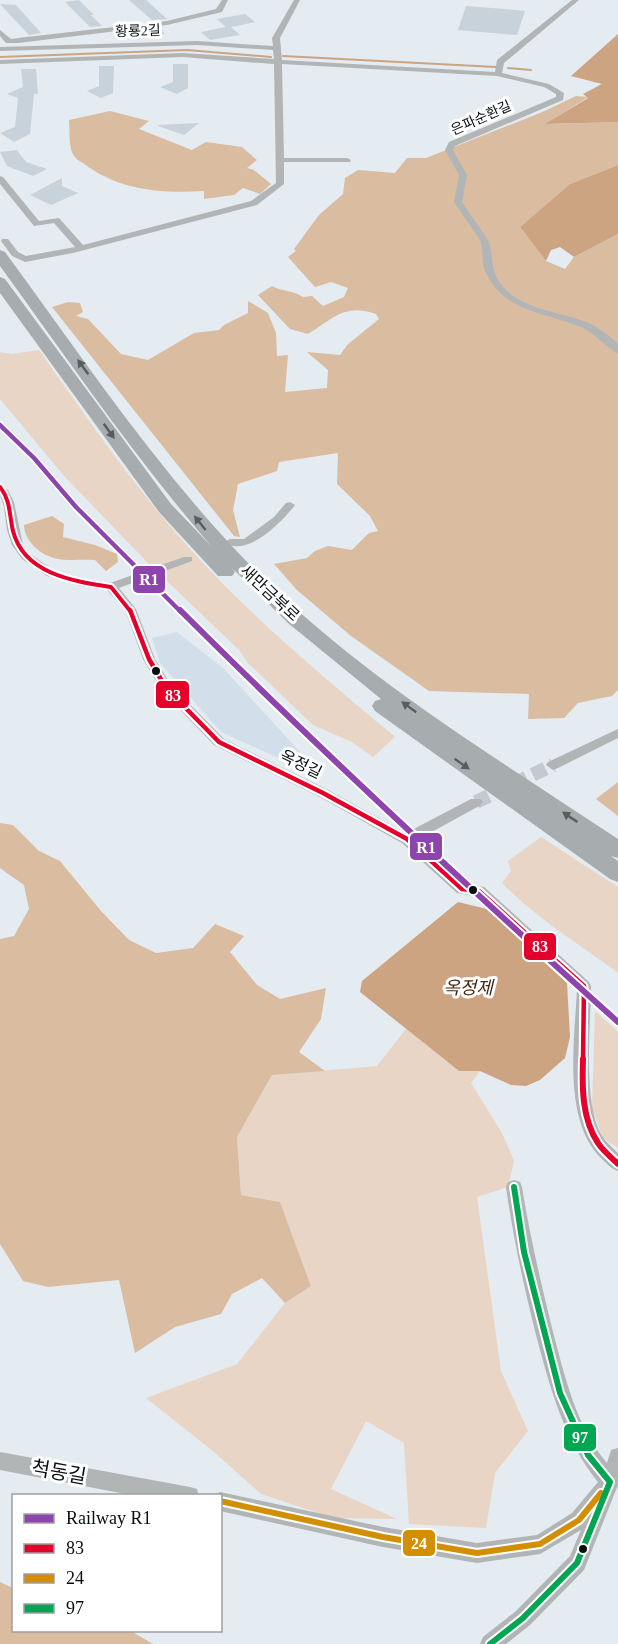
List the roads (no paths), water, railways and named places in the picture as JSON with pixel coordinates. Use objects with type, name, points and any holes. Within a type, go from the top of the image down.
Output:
[{"type":"highway","name":"새만금북로","points":[[2,248],[157,469],[204,528],[255,582],[344,659],[430,722],[618,850]]},
{"type":"highway","name":"새만금북로","points":[[0,282],[165,508],[248,596],[336,671],[416,732],[618,873]]},
{"type":"street","points":[[0,32],[9,41],[29,41],[69,33],[153,26],[204,16],[219,10],[225,0]]},
{"type":"street","points":[[2,248],[25,259],[81,248],[254,203],[280,184],[276,38],[297,0]]},
{"type":"street","points":[[0,62],[182,55],[498,74],[500,62],[576,0]]},
{"type":"street","name":"황룡2길","points":[[0,49],[197,43],[276,48]]},
{"type":"street","name":"은파순환길","points":[[498,74],[513,80],[548,86],[560,93],[560,98],[452,144],[449,150],[463,175],[458,202],[487,247],[488,268],[495,282],[509,297],[531,309],[585,325],[606,338],[618,350]]},
{"type":"street","points":[[280,160],[347,160]]},
{"type":"street","points":[[0,179],[37,224],[56,220],[81,248]]},
{"type":"street","points":[[0,487],[8,496],[18,547],[34,564],[57,576],[79,583],[111,587],[188,559]]},
{"type":"street","points":[[230,542],[247,542],[278,519],[290,505]]},
{"type":"street","name":"옥정길","points":[[111,587],[130,609],[149,659],[166,688],[219,741],[323,793],[393,833],[408,838],[462,890],[479,891],[584,986],[582,1086],[586,1117],[598,1144],[618,1164]]},
{"type":"street","points":[[553,765],[618,733]]},
{"type":"street","points":[[408,838],[477,802]]},
{"type":"street","points":[[514,1187],[524,1252],[560,1393],[588,1455],[610,1482]]},
{"type":"street","points":[[489,1644],[523,1618],[577,1563],[618,1457]]},
{"type":"street","name":"척동길","points":[[0,1461],[179,1494]]},
{"type":"street","points":[[222,1501],[383,1537],[477,1553],[540,1544],[579,1520],[610,1482]]},
{"type":"water","points":[[618,34],[618,122],[545,124],[588,98],[583,94],[602,84],[571,76]]},
{"type":"water","points":[[618,165],[618,234],[574,257],[560,247],[551,250],[546,261],[520,227],[570,184]]},
{"type":"water","name":"옥정제","points":[[458,902],[487,909],[567,983],[570,1037],[565,1058],[540,1080],[526,1086],[511,1085],[480,1071],[459,1071],[360,992],[362,981]]},
{"type":"waterway","points":[[0,57],[187,50],[271,57]]},
{"type":"waterway","points":[[283,56],[496,67]]},
{"type":"waterway","points":[[508,68],[531,70]]},
{"type":"tunnel","points":[[476,802],[553,765]]},
{"type":"rail line","name":"R1","points":[[0,425],[34,458],[76,507],[287,717],[497,913],[618,1022]]}]
